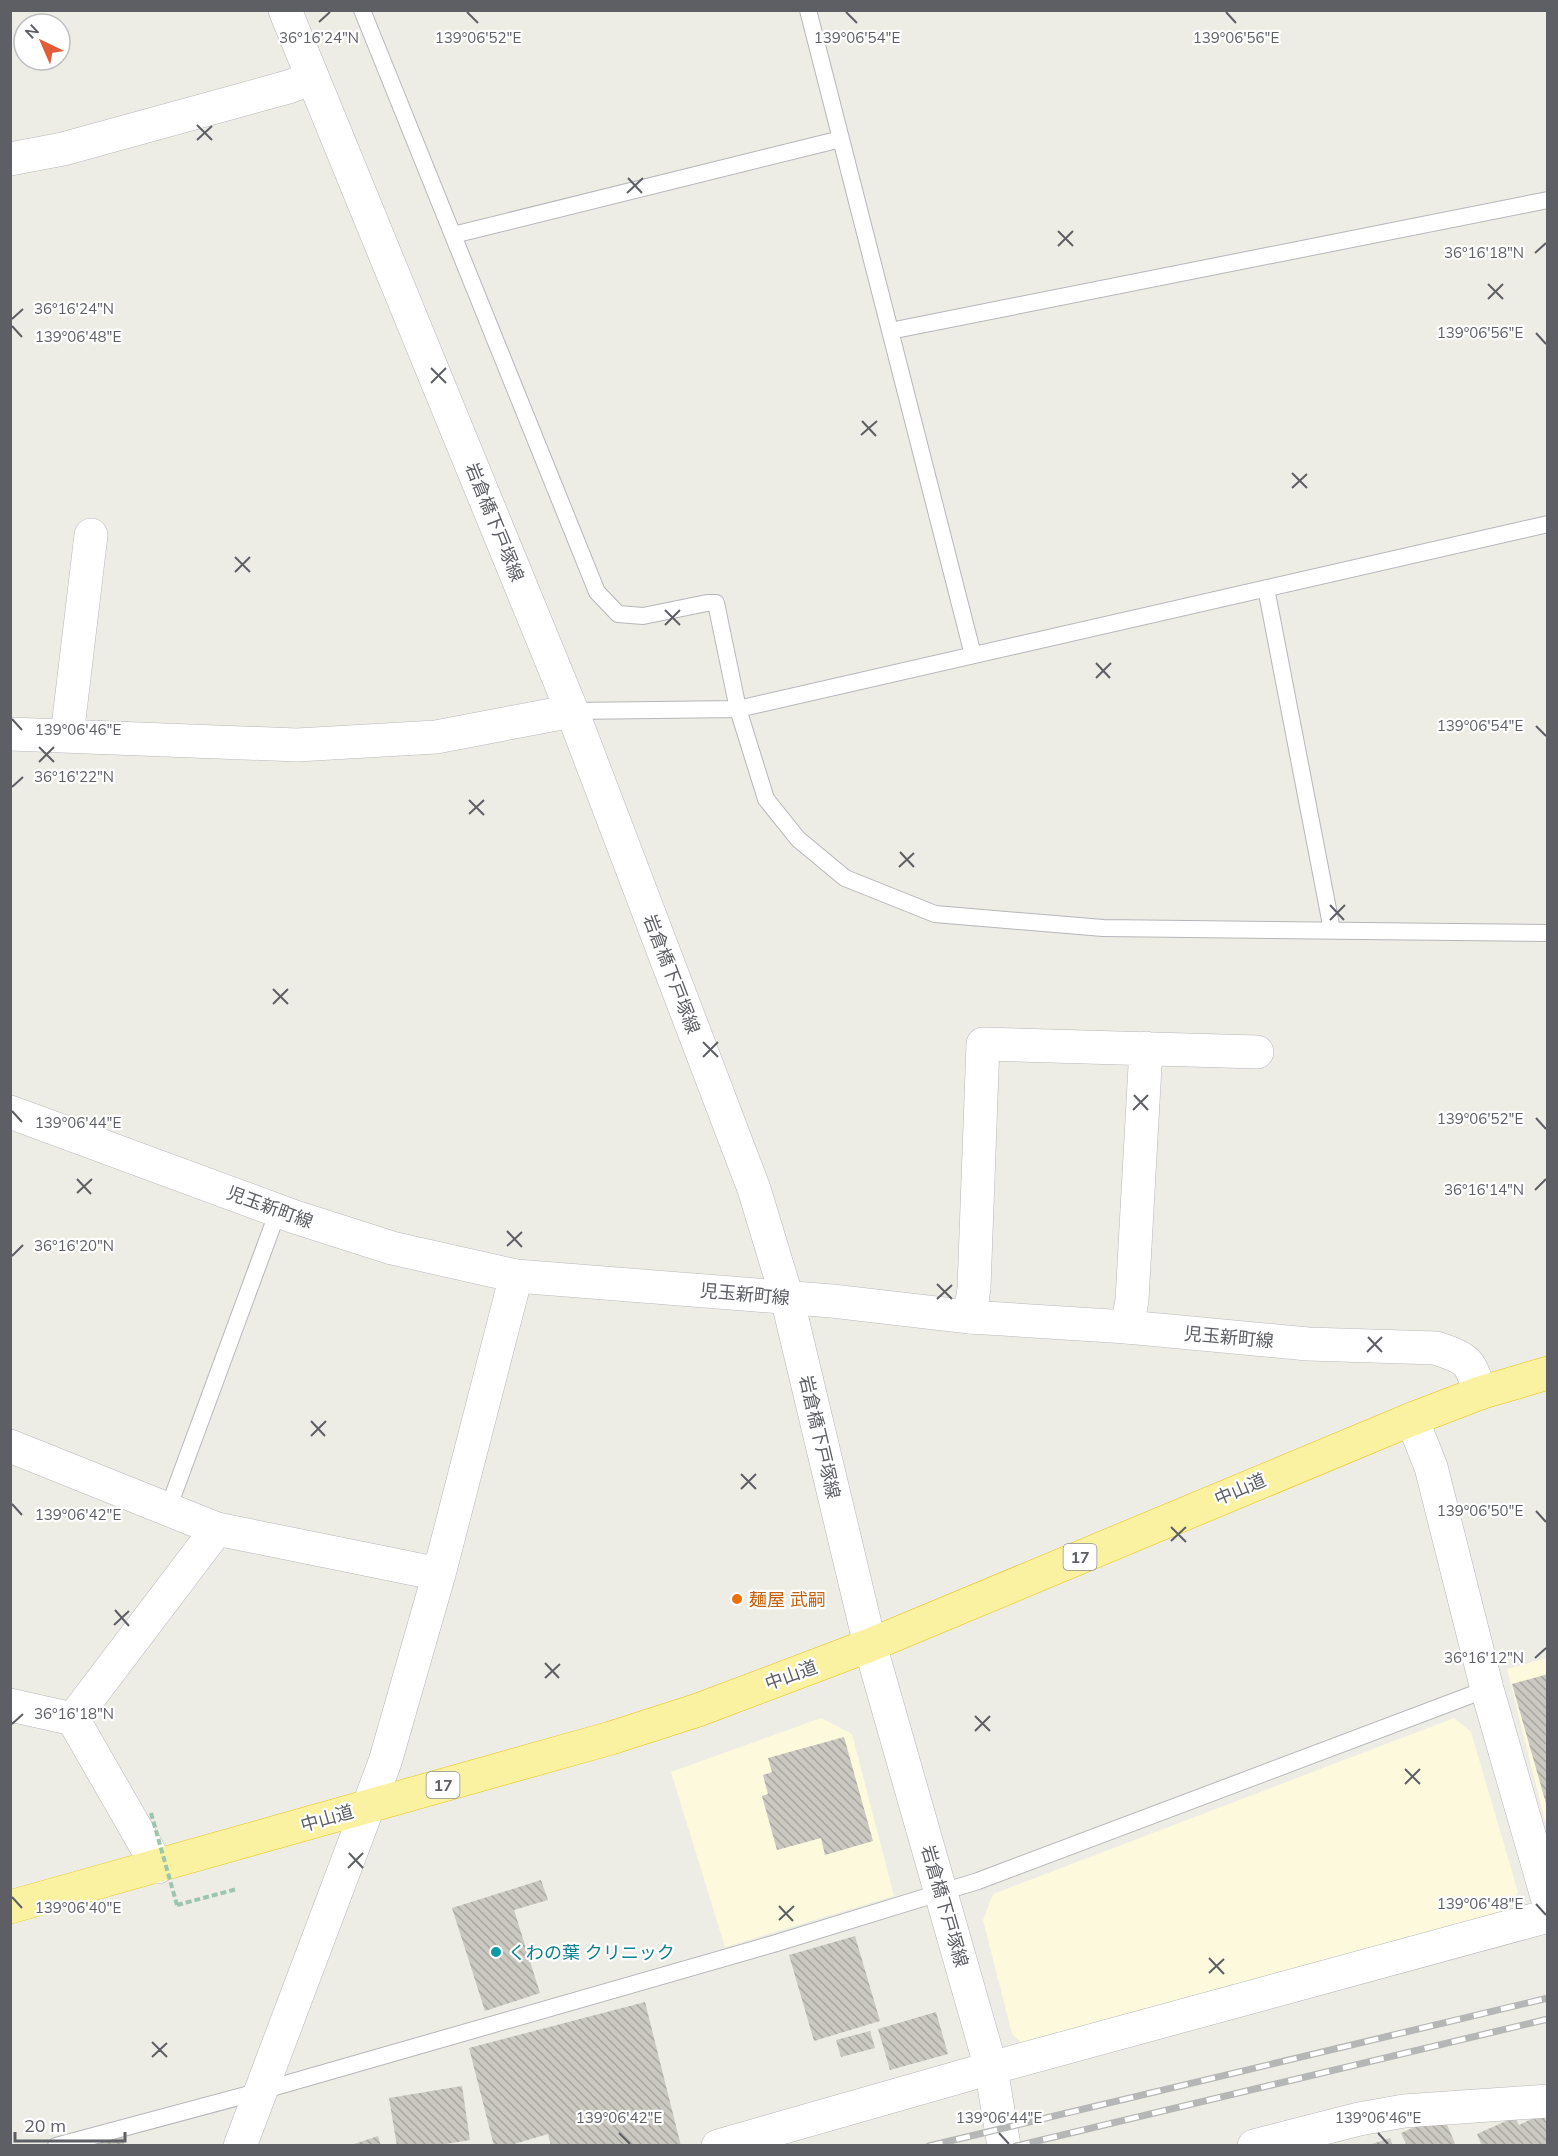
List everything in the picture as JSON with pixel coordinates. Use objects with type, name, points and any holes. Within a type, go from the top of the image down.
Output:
[{"type":"highway","name":"中山道","points":[[10,1907],[611,1738],[698,1710],[870,1645],[1412,1419],[1480,1394],[1548,1373]]},
{"type":"street","name":"岩倉橋下戸塚線","points":[[285,10],[572,711],[754,1189],[787,1298],[870,1645],[991,2068],[1004,2145]]},
{"type":"street","points":[[10,159],[74,146],[288,87],[312,78]]},
{"type":"street","points":[[67,736],[91,536]]},
{"type":"street","points":[[10,735],[297,745],[436,737],[572,711]]},
{"type":"street","points":[[970,1317],[974,1288],[983,1044],[1257,1052]]},
{"type":"street","points":[[1127,1327],[1132,1300],[1146,1048]]},
{"type":"street","name":"児玉新町線","points":[[10,1112],[278,1211],[392,1248],[516,1275],[832,1301],[970,1317],[1127,1327],[1308,1344],[1436,1348],[1455,1355],[1472,1366],[1480,1394]]},
{"type":"street","points":[[240,2145],[385,1762],[439,1574],[516,1275]]},
{"type":"street","points":[[1412,1419],[1431,1467],[1487,1689],[1548,1900]]},
{"type":"street","points":[[10,1446],[217,1529],[439,1574]]},
{"type":"street","points":[[72,1719],[217,1529]]},
{"type":"street","points":[[10,1705],[72,1719],[158,1867]]},
{"type":"street","points":[[718,2145],[1548,1916]]},
{"type":"street","points":[[1254,2145],[1359,2119],[1404,2111],[1548,2100]]},
{"type":"lane","points":[[362,10],[597,592],[618,614],[643,616],[716,603],[738,709],[766,799],[798,839],[845,878],[935,914],[1103,928],[1548,933]]},
{"type":"lane","points":[[808,10],[973,655]]},
{"type":"lane","points":[[453,236],[841,139]]},
{"type":"lane","points":[[890,331],[1548,200]]},
{"type":"lane","points":[[572,711],[738,709],[1548,524]]},
{"type":"lane","points":[[1266,588],[1332,930]]},
{"type":"lane","points":[[168,1509],[278,1211]]},
{"type":"lane","points":[[56,2145],[261,2091],[942,1893],[990,1877],[1487,1689]]},
{"type":"path","points":[[151,1813],[177,1905],[237,1889]]},
{"type":"shaded area","points":[[1547,1658],[1547,1829],[1507,1669]]},
{"type":"shaded area","points":[[821,1718],[852,1734],[894,1896],[725,1947],[671,1772]]},
{"type":"shaded area","points":[[1454,1718],[1471,1732],[1518,1892],[1502,1918],[1027,2048],[1012,2034],[983,1920],[993,1894]]},
{"type":"building","points":[[1548,1674],[1548,1807],[1547,1807],[1512,1684]]},
{"type":"building","points":[[844,1737],[873,1841],[825,1855],[821,1838],[777,1850],[762,1796],[768,1794],[763,1775],[772,1772],[768,1758]]},
{"type":"building","name":"くわの葉 クリニック","points":[[541,1880],[548,1900],[514,1910],[540,1993],[485,2011],[452,1908]]},
{"type":"building","points":[[855,1936],[880,2021],[814,2041],[789,1955]]},
{"type":"building","points":[[645,2002],[681,2146],[551,2146],[548,2134],[507,2146],[494,2146],[469,2048]]},
{"type":"building","points":[[936,2012],[948,2054],[890,2070],[878,2029]]},
{"type":"building","points":[[870,2031],[875,2048],[841,2057],[836,2040]]},
{"type":"building","points":[[462,2086],[470,2140],[434,2146],[397,2146],[389,2098]]},
{"type":"building","points":[[1542,2114],[1548,2125],[1548,2144],[1544,2146],[1482,2146],[1477,2134],[1515,2117],[1519,2125]]},
{"type":"building","points":[[1443,2115],[1456,2146],[1407,2146],[1401,2133]]},
{"type":"building","points":[[378,2136],[381,2146],[351,2146],[351,2145]]},
{"type":"building","points":[[122,2137],[125,2146],[96,2146],[96,2145]]},
{"type":"building","points":[[1390,2138],[1393,2146],[1369,2146],[1369,2145]]},
{"type":"railway","points":[[929,2146],[1548,1998]]},
{"type":"railway","points":[[1016,2146],[1548,2019]]},
{"type":"place","name":"麺屋 武嗣","points":[[737,1599]]},
{"type":"place","name":"くわの葉 クリニック","points":[[496,1952]]}]
